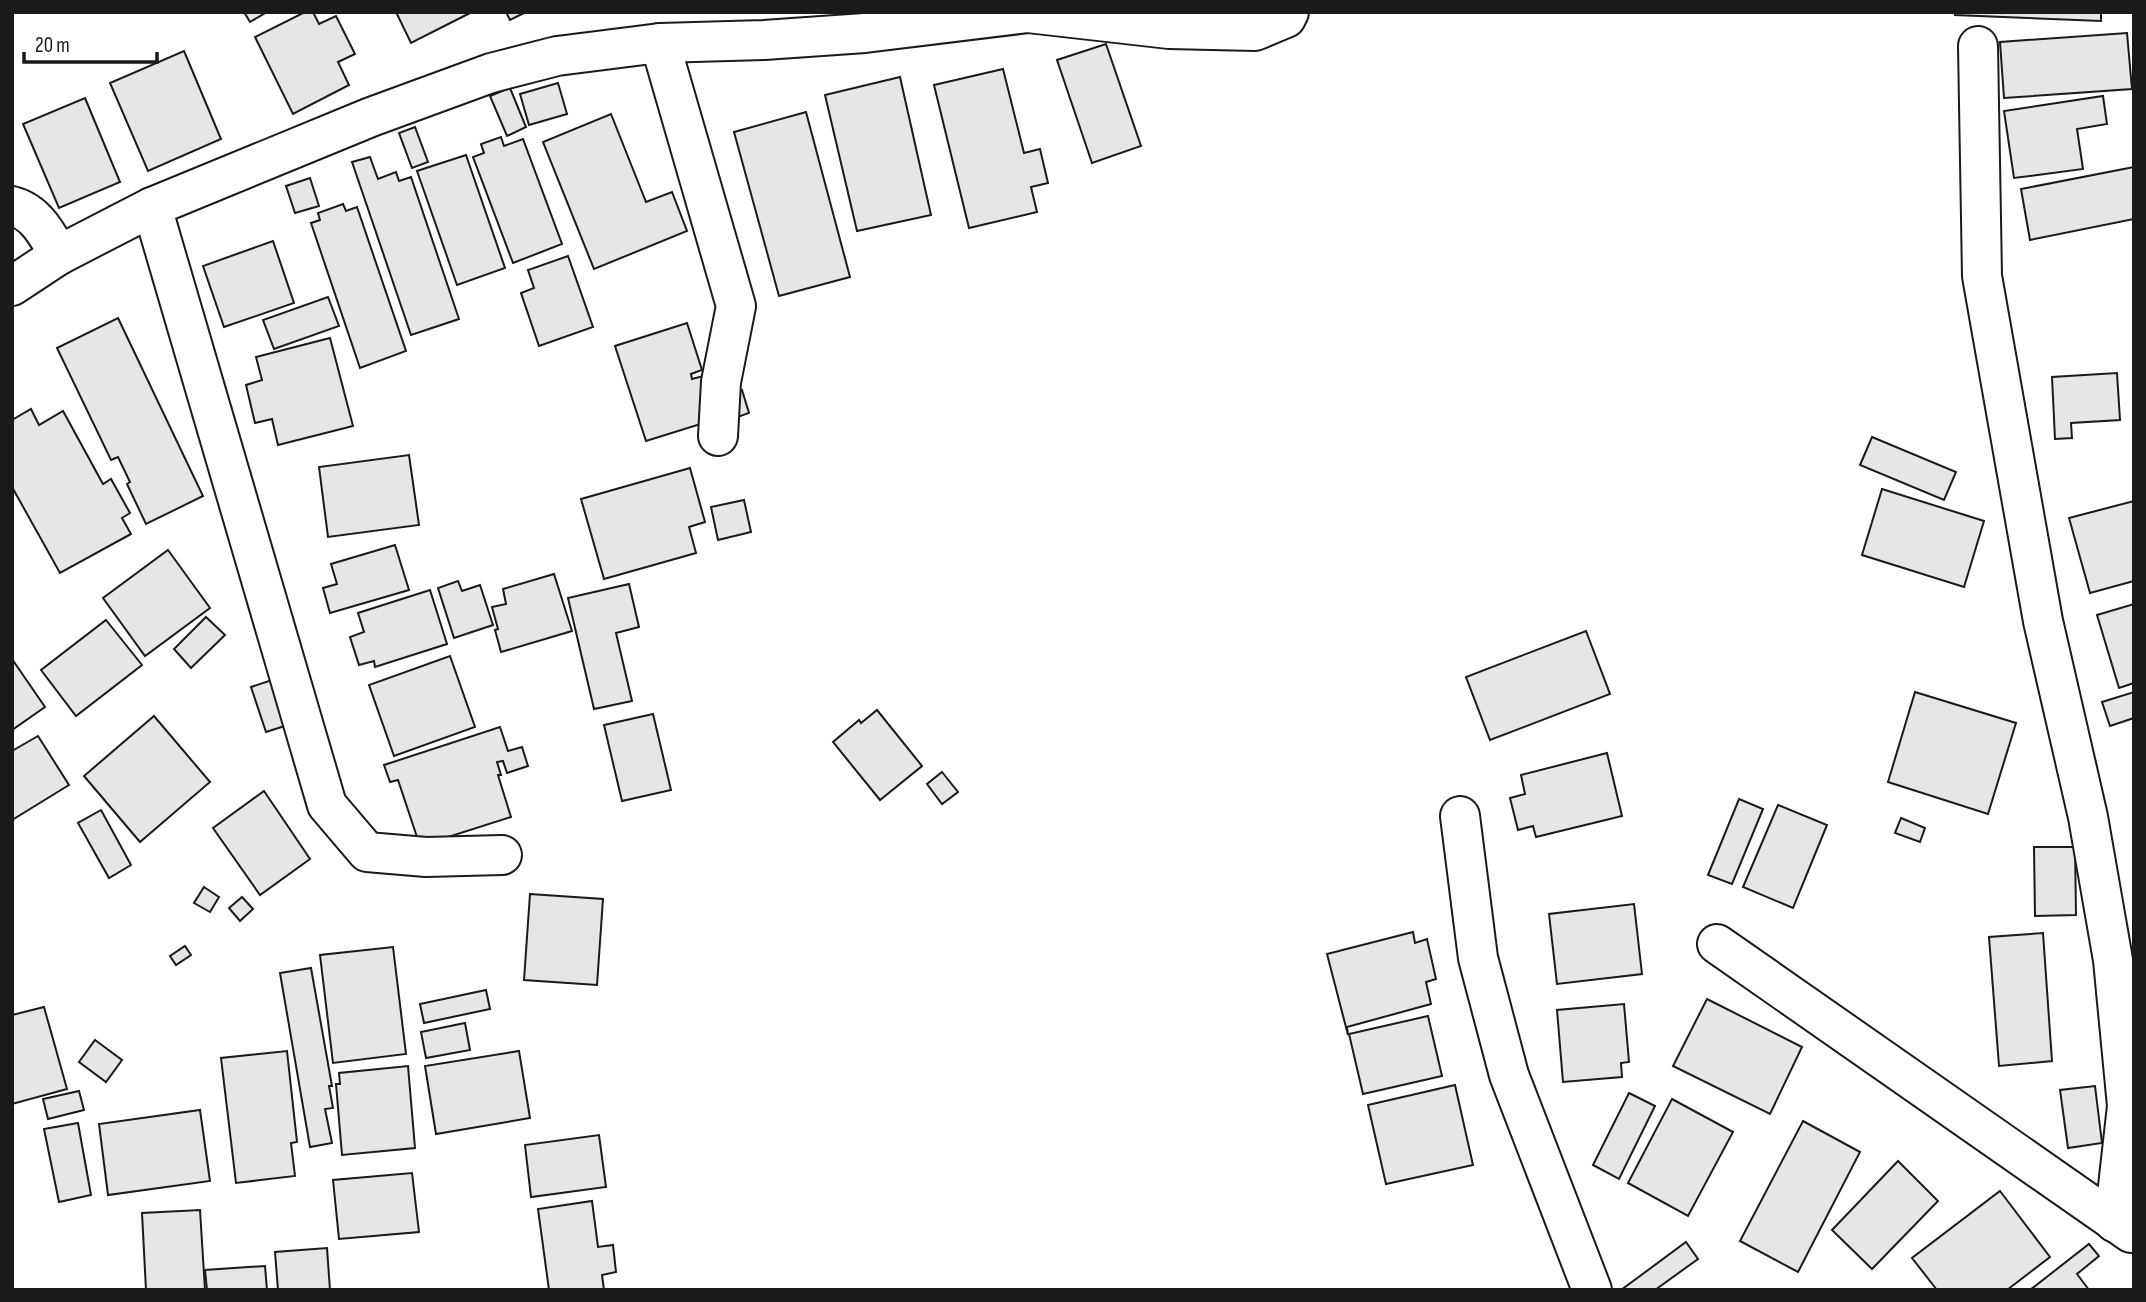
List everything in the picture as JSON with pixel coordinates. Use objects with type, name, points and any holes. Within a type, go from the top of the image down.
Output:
[{"type":"street","points":[[12,286],[59,256],[152,207],[371,117],[491,73],[557,56],[660,43],[864,33],[1028,13],[1169,29],[1255,32],[1286,18],[1289,12]]},
{"type":"street","points":[[660,43],[736,306],[721,382],[718,436]]},
{"type":"street","points":[[1978,47],[1982,276],[2043,621],[2088,817],[2113,960],[2127,1106],[2124,1229]]},
{"type":"street","points":[[12,206],[27,210],[47,233],[59,256]]},
{"type":"street","points":[[152,207],[327,805],[367,852],[426,857],[502,855]]},
{"type":"street","points":[[1460,816],[1478,958],[1509,1075],[1592,1290]]},
{"type":"street","points":[[1717,944],[2124,1229]]},
{"type":"building","points":[[244,12],[267,12],[250,22]]},
{"type":"building","points":[[305,12],[313,12],[319,24],[336,16],[355,54],[338,62],[349,85],[293,114],[255,37]]},
{"type":"building","points":[[396,12],[472,12],[411,43]]},
{"type":"building","points":[[506,12],[526,12],[510,20]]},
{"type":"building","points":[[1955,12],[2101,12],[2101,21],[1955,15]]},
{"type":"building","points":[[2127,33],[2132,89],[2004,98],[2000,42]]},
{"type":"building","points":[[1106,44],[1141,146],[1092,163],[1057,60]]},
{"type":"building","points":[[184,51],[221,139],[148,171],[110,83]]},
{"type":"building","points":[[1003,69],[1024,153],[1040,149],[1048,183],[1031,187],[1037,212],[969,228],[934,85]]},
{"type":"building","points":[[900,77],[931,215],[857,231],[825,95]]},
{"type":"building","points":[[558,83],[567,114],[529,125],[520,94]]},
{"type":"building","points":[[510,88],[526,127],[507,136],[490,96]]},
{"type":"building","points":[[2103,96],[2107,124],[2077,129],[2083,169],[2014,178],[2004,111]]},
{"type":"building","points":[[85,98],[120,182],[59,208],[23,124]]},
{"type":"building","points":[[806,112],[850,277],[779,296],[734,132]]},
{"type":"building","points":[[611,114],[646,202],[672,192],[687,231],[594,269],[543,142]]},
{"type":"building","points":[[415,127],[428,162],[412,168],[399,133]]},
{"type":"building","points":[[501,137],[504,146],[523,139],[562,244],[513,263],[473,157],[484,153],[481,144]]},
{"type":"building","points":[[466,155],[505,268],[457,285],[417,171]]},
{"type":"building","points":[[370,157],[378,179],[396,172],[399,181],[411,177],[459,319],[411,335],[352,162]]},
{"type":"building","points":[[2134,167],[2134,219],[2030,240],[2021,189]]},
{"type":"building","points":[[310,178],[319,206],[295,213],[286,186]]},
{"type":"building","points":[[343,204],[346,211],[357,207],[406,351],[360,368],[311,223],[320,220],[318,213]]},
{"type":"building","points":[[273,241],[294,303],[224,327],[203,266]]},
{"type":"building","points":[[568,256],[593,327],[539,346],[521,293],[534,288],[528,270]]},
{"type":"building","points":[[328,297],[339,326],[274,349],[263,320]]},
{"type":"building","points":[[118,318],[203,496],[146,524],[127,484],[130,482],[118,457],[111,460],[57,348]]},
{"type":"building","points":[[687,323],[702,370],[691,374],[692,379],[707,375],[707,422],[646,441],[615,346]]},
{"type":"building","points":[[330,338],[353,426],[278,445],[272,419],[255,423],[246,385],[262,380],[256,357]]},
{"type":"building","points":[[2117,373],[2120,420],[2071,423],[2072,438],[2055,439],[2052,377]]},
{"type":"building","points":[[742,390],[749,413],[735,418],[728,394]]},
{"type":"building","points":[[31,409],[39,425],[63,411],[103,484],[111,479],[130,513],[122,518],[131,534],[60,573],[12,487],[12,420]]},
{"type":"building","points":[[1872,437],[1956,472],[1944,500],[1860,465]]},
{"type":"building","points":[[409,455],[419,525],[328,537],[319,467]]},
{"type":"building","points":[[690,468],[705,522],[689,527],[696,553],[604,579],[581,499]]},
{"type":"building","points":[[1882,489],[1984,521],[1964,587],[1862,555]]},
{"type":"building","points":[[744,500],[751,532],[718,540],[711,507]]},
{"type":"building","points":[[2134,501],[2134,581],[2090,593],[2069,518]]},
{"type":"building","points":[[395,545],[409,590],[330,613],[323,588],[337,584],[331,564]]},
{"type":"building","points":[[168,550],[210,608],[145,656],[103,598]]},
{"type":"building","points":[[554,574],[572,631],[501,652],[492,607],[506,604],[503,589]]},
{"type":"building","points":[[458,581],[462,591],[480,585],[493,625],[454,638],[438,588]]},
{"type":"building","points":[[629,584],[639,627],[616,633],[632,701],[594,709],[568,598]]},
{"type":"building","points":[[430,590],[447,644],[375,667],[374,661],[359,665],[350,637],[364,632],[358,613]]},
{"type":"building","points":[[2134,604],[2134,683],[2119,688],[2097,615]]},
{"type":"building","points":[[206,617],[225,635],[191,668],[174,649]]},
{"type":"building","points":[[106,620],[142,665],[76,716],[41,670]]},
{"type":"building","points":[[1586,631],[1610,694],[1490,740],[1466,677]]},
{"type":"building","points":[[450,656],[475,727],[394,756],[369,685]]},
{"type":"building","points":[[12,659],[45,707],[12,730]]},
{"type":"building","points":[[278,678],[294,723],[266,732],[251,687]]},
{"type":"building","points":[[1915,692],[2016,723],[1988,814],[1888,782]]},
{"type":"building","points":[[2134,692],[2134,718],[2110,726],[2102,702]]},
{"type":"building","points":[[877,710],[922,766],[880,800],[833,742],[859,720],[861,723]]},
{"type":"building","points":[[653,714],[671,790],[622,801],[604,725]]},
{"type":"building","points":[[154,716],[210,782],[140,842],[84,776]]},
{"type":"building","points":[[500,727],[508,751],[522,747],[528,766],[507,773],[503,761],[497,762],[501,775],[498,775],[511,817],[420,846],[398,780],[390,782],[384,765]]},
{"type":"building","points":[[38,736],[69,785],[12,820],[12,751]]},
{"type":"building","points":[[1607,753],[1622,816],[1536,837],[1533,826],[1518,830],[1510,798],[1525,794],[1521,775]]},
{"type":"building","points":[[942,772],[958,792],[942,804],[927,784]]},
{"type":"building","points":[[264,791],[310,859],[260,895],[213,828]]},
{"type":"building","points":[[1739,799],[1763,809],[1732,884],[1708,875]]},
{"type":"building","points":[[1778,805],[1827,825],[1793,908],[1743,887]]},
{"type":"building","points":[[101,810],[131,865],[109,878],[78,823]]},
{"type":"building","points":[[1901,818],[1925,828],[1920,842],[1895,833]]},
{"type":"building","points":[[2034,847],[2075,847],[2076,915],[2035,916]]},
{"type":"building","points":[[204,887],[219,897],[210,912],[194,903]]},
{"type":"building","points":[[530,894],[603,899],[597,985],[524,980]]},
{"type":"building","points":[[242,897],[253,909],[240,921],[229,908]]},
{"type":"building","points":[[1634,904],[1642,974],[1557,984],[1549,914]]},
{"type":"building","points":[[1413,932],[1415,943],[1427,939],[1436,979],[1426,982],[1431,1004],[1347,1027],[1348,1035],[1327,954]]},
{"type":"building","points":[[2043,933],[2052,1061],[1999,1066],[1989,937]]},
{"type":"building","points":[[185,946],[191,955],[176,965],[170,956]]},
{"type":"building","points":[[393,947],[406,1054],[333,1063],[320,955]]},
{"type":"building","points":[[311,968],[332,1086],[329,1086],[333,1108],[325,1109],[332,1143],[310,1147],[280,973]]},
{"type":"building","points":[[486,990],[490,1009],[424,1023],[420,1004]]},
{"type":"building","points":[[1707,999],[1802,1047],[1770,1114],[1673,1066]]},
{"type":"building","points":[[1624,1004],[1629,1062],[1621,1063],[1622,1077],[1563,1082],[1557,1010]]},
{"type":"building","points":[[44,1007],[67,1089],[12,1104],[12,1015]]},
{"type":"building","points":[[1428,1016],[1442,1076],[1363,1094],[1349,1034]]},
{"type":"building","points":[[465,1023],[470,1050],[426,1058],[421,1032]]},
{"type":"building","points":[[95,1040],[122,1060],[106,1082],[79,1062]]},
{"type":"building","points":[[287,1051],[297,1142],[291,1143],[295,1176],[236,1183],[221,1058]]},
{"type":"building","points":[[519,1051],[530,1118],[436,1134],[425,1066]]},
{"type":"building","points":[[408,1066],[415,1148],[342,1155],[336,1084],[340,1084],[339,1073]]},
{"type":"building","points":[[1455,1085],[1473,1165],[1386,1184],[1368,1105]]},
{"type":"building","points":[[2095,1086],[2102,1143],[2068,1148],[2060,1090]]},
{"type":"building","points":[[79,1091],[84,1110],[48,1119],[43,1099]]},
{"type":"building","points":[[1629,1093],[1655,1106],[1619,1179],[1593,1165]]},
{"type":"building","points":[[1672,1099],[1733,1132],[1688,1216],[1628,1183]]},
{"type":"building","points":[[200,1110],[210,1181],[108,1195],[99,1124]]},
{"type":"building","points":[[1803,1121],[1860,1152],[1798,1272],[1740,1241]]},
{"type":"building","points":[[78,1123],[91,1195],[59,1202],[44,1129]]},
{"type":"building","points":[[599,1135],[606,1187],[531,1197],[525,1145]]},
{"type":"building","points":[[1898,1161],[1938,1201],[1872,1269],[1832,1230]]},
{"type":"building","points":[[412,1173],[419,1232],[339,1239],[333,1180]]},
{"type":"building","points":[[2000,1191],[2050,1257],[2007,1290],[1937,1290],[1912,1258]]},
{"type":"building","points":[[592,1201],[598,1247],[613,1245],[616,1272],[602,1275],[604,1290],[549,1290],[538,1209]]},
{"type":"building","points":[[200,1210],[205,1290],[146,1290],[142,1213]]},
{"type":"building","points":[[1686,1242],[1698,1259],[1655,1290],[1621,1290]]},
{"type":"building","points":[[2089,1244],[2099,1256],[2077,1274],[2089,1290],[2030,1290]]},
{"type":"building","points":[[327,1248],[330,1290],[278,1290],[275,1252]]},
{"type":"building","points":[[265,1266],[267,1290],[207,1290],[205,1270]]}]
